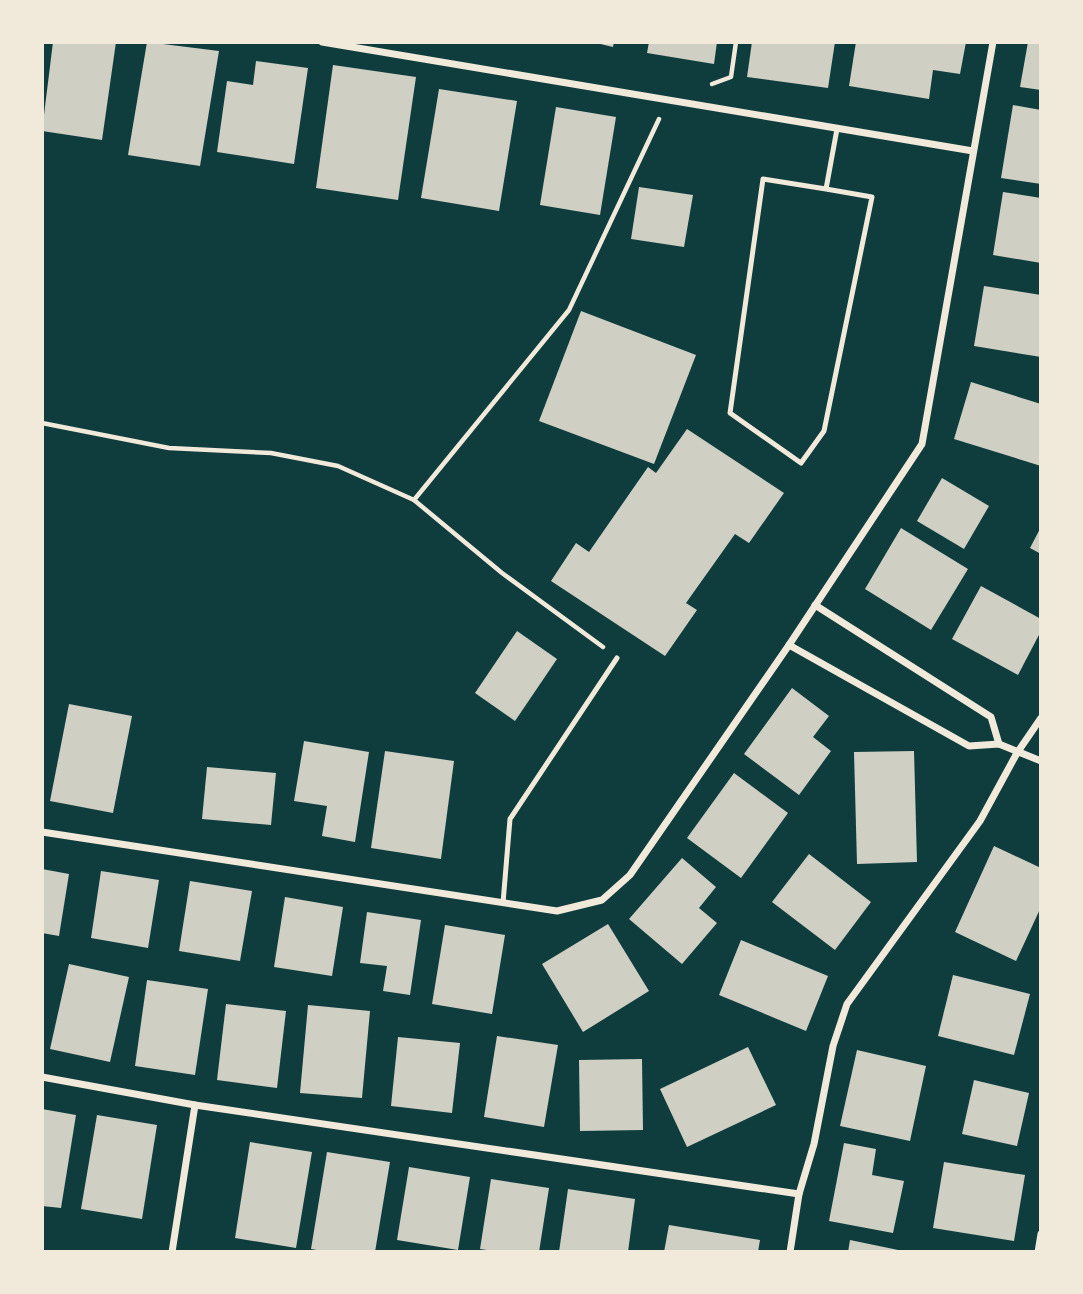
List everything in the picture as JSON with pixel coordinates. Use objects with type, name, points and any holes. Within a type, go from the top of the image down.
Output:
[{"type":"street","points":[[322,42],[973,152]]},
{"type":"street","points":[[42,832],[557,911],[602,900],[629,874],[789,645],[922,444],[993,42]]},
{"type":"street","points":[[815,605],[991,717],[999,744]]},
{"type":"street","points":[[789,645],[969,746],[999,744],[1041,761]]},
{"type":"street","points":[[790,1252],[799,1194],[814,1144],[833,1046],[847,1004],[980,821],[1017,753],[1041,718]]},
{"type":"street","points":[[42,1077],[195,1105],[799,1194]]},
{"type":"street","points":[[172,1252],[195,1105]]},
{"type":"street","points":[[1038,1252],[1041,1234]]},
{"type":"lane","points":[[825,189],[837,129]]},
{"type":"lane","points":[[762,179],[825,189],[872,197],[824,431],[802,463],[730,413],[762,179]]},
{"type":"lane","points":[[503,903],[510,819],[617,658]]},
{"type":"path","points":[[706,86],[731,77],[736,42]]},
{"type":"path","points":[[414,500],[569,310],[668,100]]},
{"type":"path","points":[[42,423],[169,448],[271,453],[338,466],[414,500],[502,573],[617,658]]},
{"type":"building","points":[[53,42],[116,42],[102,140],[42,131]]},
{"type":"building","points":[[147,42],[219,51],[200,166],[128,155]]},
{"type":"building","points":[[592,42],[614,42],[613,47]]},
{"type":"building","points":[[649,42],[717,42],[714,64],[647,53]]},
{"type":"building","points":[[752,42],[835,42],[828,88],[747,77]]},
{"type":"building","points":[[856,42],[966,42],[960,74],[933,70],[929,99],[849,86]]},
{"type":"building","points":[[1028,42],[1041,42],[1041,90],[1020,87]]},
{"type":"building","points":[[256,61],[308,68],[294,164],[217,152],[227,81],[253,85]]},
{"type":"building","points":[[333,65],[416,77],[398,200],[316,188]]},
{"type":"building","points":[[439,89],[517,101],[499,211],[421,198]]},
{"type":"building","points":[[1013,105],[1041,110],[1041,184],[1001,178]]},
{"type":"building","points":[[556,107],[616,117],[600,215],[540,205]]},
{"type":"building","points":[[639,187],[693,195],[684,247],[631,239]]},
{"type":"building","points":[[1003,192],[1041,198],[1041,263],[993,255]]},
{"type":"building","points":[[984,286],[1041,295],[1041,357],[974,346]]},
{"type":"building","points":[[581,311],[696,355],[654,464],[539,421]]},
{"type":"building","points":[[971,382],[1041,404],[1041,466],[954,439]]},
{"type":"building","points":[[687,429],[784,493],[749,543],[735,534],[686,603],[697,610],[665,656],[551,581],[576,543],[589,552],[648,467],[656,473]]},
{"type":"building","points":[[942,478],[989,506],[964,549],[917,521]]},
{"type":"building","points":[[1041,527],[1041,554],[1030,548]]},
{"type":"building","points":[[901,528],[968,569],[931,630],[865,589]]},
{"type":"building","points":[[981,586],[1041,619],[1041,631],[1018,675],[952,639]]},
{"type":"building","points":[[517,631],[557,659],[515,721],[475,693]]},
{"type":"building","points":[[792,688],[829,716],[813,737],[831,751],[799,795],[744,754]]},
{"type":"building","points":[[69,704],[132,716],[113,813],[50,801]]},
{"type":"building","points":[[304,741],[369,752],[355,842],[322,836],[327,806],[294,801]]},
{"type":"building","points":[[385,751],[454,761],[441,859],[371,848]]},
{"type":"building","points":[[914,751],[917,862],[857,864],[854,752]]},
{"type":"building","points":[[207,767],[276,773],[271,825],[202,819]]},
{"type":"building","points":[[734,773],[788,813],[741,878],[687,838]]},
{"type":"building","points":[[994,846],[1041,868],[1041,907],[1016,961],[955,932]]},
{"type":"building","points":[[809,854],[871,902],[835,950],[772,902]]},
{"type":"building","points":[[682,858],[716,887],[699,908],[717,923],[682,964],[629,919]]},
{"type":"building","points":[[42,869],[69,874],[59,936],[42,933]]},
{"type":"building","points":[[101,871],[159,880],[148,948],[91,938]]},
{"type":"building","points":[[190,881],[252,891],[240,961],[179,951]]},
{"type":"building","points":[[285,897],[343,907],[332,976],[274,967]]},
{"type":"building","points":[[367,912],[421,920],[410,995],[383,991],[387,966],[360,963]]},
{"type":"building","points":[[608,924],[649,991],[583,1032],[542,964]]},
{"type":"building","points":[[445,925],[505,935],[492,1014],[432,1004]]},
{"type":"building","points":[[741,940],[828,976],[806,1031],[719,995]]},
{"type":"building","points":[[69,964],[129,977],[110,1062],[50,1049]]},
{"type":"building","points":[[953,975],[1030,994],[1014,1055],[938,1036]]},
{"type":"building","points":[[147,980],[208,989],[195,1075],[135,1066]]},
{"type":"building","points":[[226,1004],[286,1011],[277,1088],[217,1080]]},
{"type":"building","points":[[308,1005],[370,1011],[362,1098],[300,1093]]},
{"type":"building","points":[[497,1036],[558,1045],[544,1127],[484,1117]]},
{"type":"building","points":[[398,1037],[460,1043],[452,1113],[391,1106]]},
{"type":"building","points":[[748,1047],[776,1105],[687,1147],[660,1089]]},
{"type":"building","points":[[857,1050],[926,1066],[910,1141],[840,1126]]},
{"type":"building","points":[[642,1059],[643,1130],[580,1131],[579,1060]]},
{"type":"building","points":[[974,1080],[1029,1093],[1017,1146],[962,1134]]},
{"type":"building","points":[[42,1109],[76,1115],[61,1208],[42,1206]]},
{"type":"building","points":[[97,1115],[157,1125],[142,1219],[81,1209]]},
{"type":"building","points":[[250,1142],[312,1152],[296,1248],[235,1238]]},
{"type":"building","points":[[844,1143],[876,1149],[872,1175],[904,1181],[893,1233],[829,1221]]},
{"type":"building","points":[[327,1152],[390,1162],[375,1252],[328,1252],[311,1249]]},
{"type":"building","points":[[944,1162],[1025,1175],[1014,1241],[933,1228]]},
{"type":"building","points":[[409,1167],[470,1177],[458,1250],[397,1240]]},
{"type":"building","points":[[491,1179],[549,1188],[539,1252],[480,1249]]},
{"type":"building","points":[[568,1189],[635,1199],[628,1252],[559,1252]]},
{"type":"building","points":[[669,1225],[760,1240],[758,1252],[664,1252]]},
{"type":"building","points":[[850,1240],[903,1251],[903,1252],[848,1252]]}]
